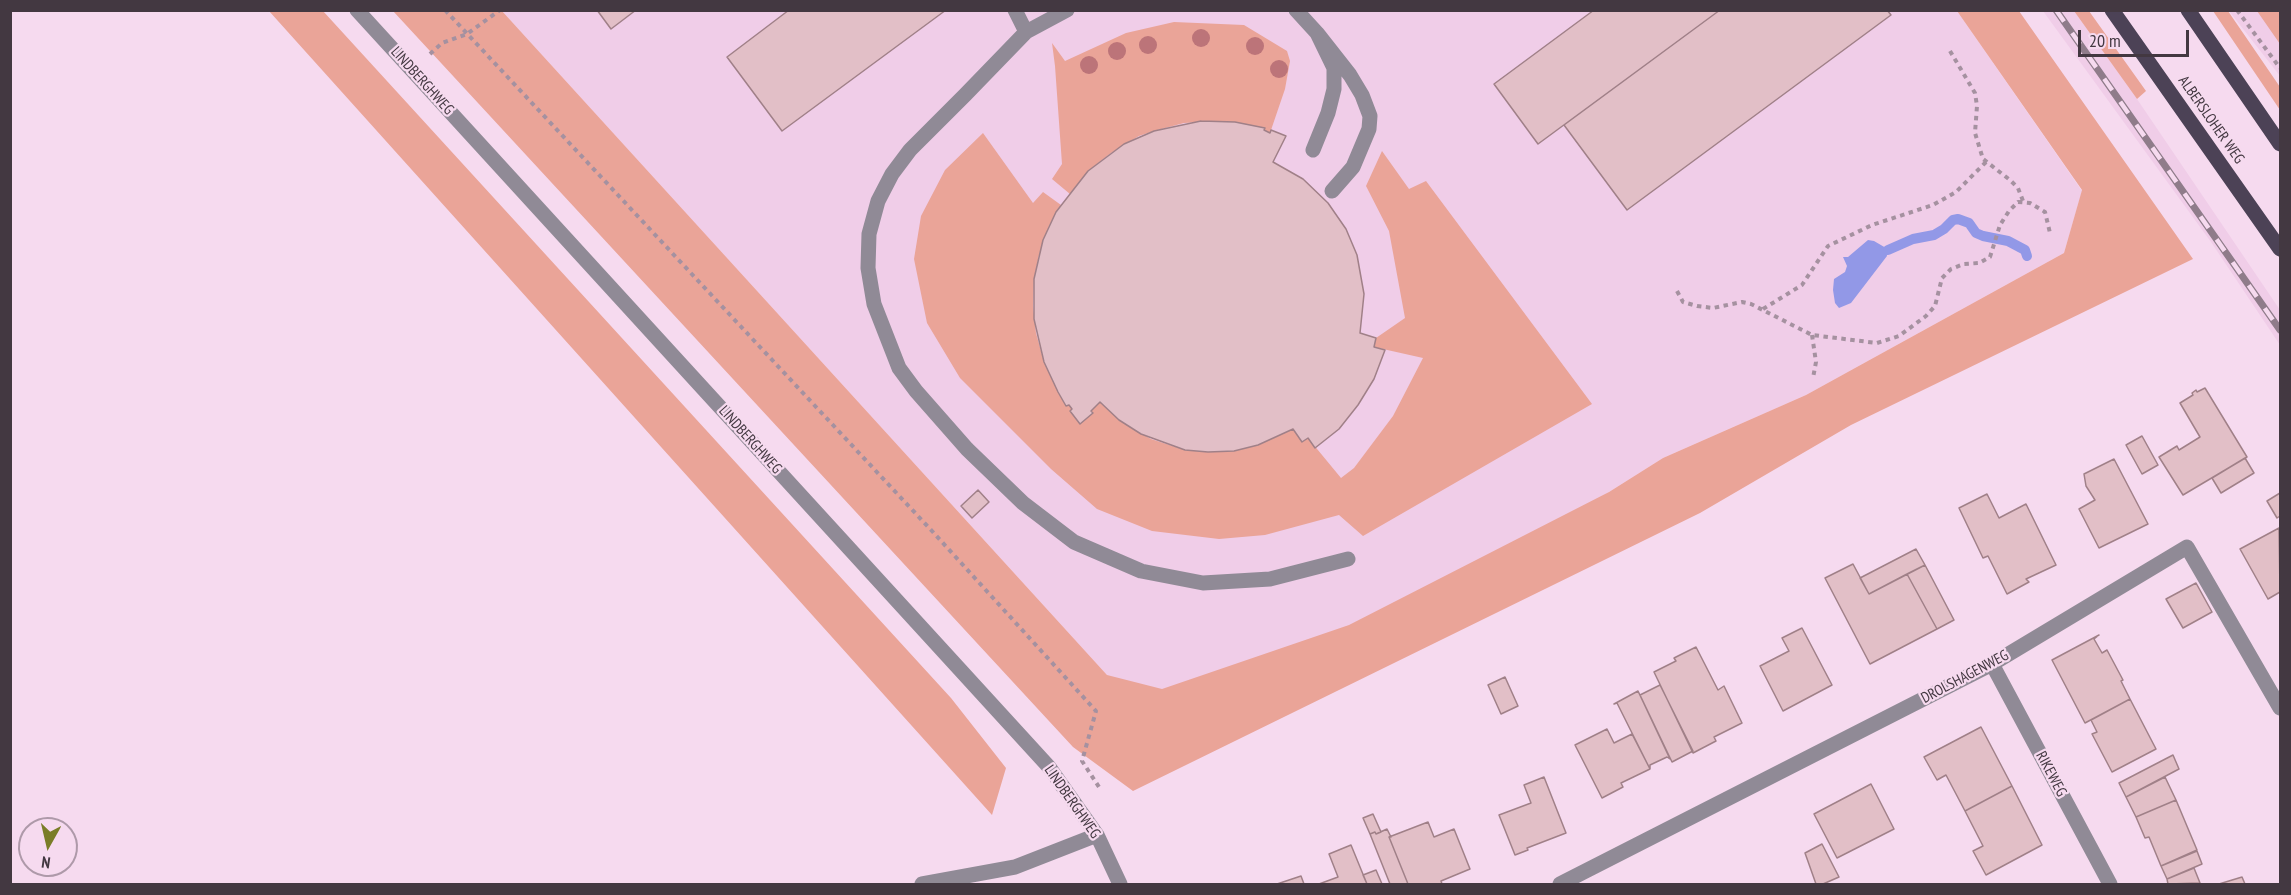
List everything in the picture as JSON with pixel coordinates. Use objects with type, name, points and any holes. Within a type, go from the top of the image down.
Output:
[{"type":"main road","name":"ALBERSLOHER WEG","points":[[2112,10],[2280,249]]},
{"type":"main road","points":[[2188,10],[2280,144]]},
{"type":"street","name":"LINDBERGHWEG","points":[[357,10],[1049,767],[1097,835],[1120,885]]},
{"type":"street","points":[[1015,10],[1026,32]]},
{"type":"street","points":[[1067,10],[1026,32],[910,150],[892,174],[878,201],[869,234],[868,268],[873,304],[899,368],[967,449],[1023,503],[1074,542],[1131,567],[1203,583],[1270,579],[1348,559]]},
{"type":"street","points":[[1296,10],[1350,75],[1362,95],[1370,116],[1369,129],[1353,166],[1332,190]]},
{"type":"street","points":[[1313,150],[1328,113],[1334,89],[1334,68],[1317,33]]},
{"type":"street","name":"DROLSHAGENWEG","points":[[1568,883],[1992,664],[2187,547],[2280,708]]},
{"type":"street","name":"RIKEWEG","points":[[1992,664],[2110,885]]},
{"type":"street","points":[[922,885],[1016,867],[1097,835]]},
{"type":"path","points":[[445,10],[932,531],[1096,711],[1082,761],[1107,797],[1097,835]]},
{"type":"path","points":[[412,70],[442,43],[467,34],[500,10]]},
{"type":"path","points":[[2237,10],[2280,68]]},
{"type":"path","points":[[1950,51],[1975,93],[1977,106],[1975,133],[1983,159],[2018,188],[2023,201]]},
{"type":"path","points":[[1763,309],[1802,285],[1828,246],[1872,225],[1933,205],[1956,192],[1987,161]]},
{"type":"path","points":[[1677,291],[1683,302],[1703,308],[1742,302],[1763,309],[1812,335],[1877,343],[1893,339],[1906,332],[1926,316],[1935,306],[1942,278],[1951,269],[1964,264],[1979,263],[1990,257],[2004,218],[2013,206],[2023,201],[2039,207],[2045,212],[2050,233]]},
{"type":"path","points":[[1812,335],[1816,362],[1813,378]]},
{"type":"shaded area","points":[[269,11],[323,11],[951,698],[1006,768],[992,815]]},
{"type":"shaded area","points":[[393,11],[502,11],[1107,675],[1162,689],[1349,625],[1609,492],[1663,458],[1806,395],[2064,253],[2082,190],[1957,11],[2019,11],[2193,259],[1851,425],[1700,513],[1133,791],[1073,747]]},
{"type":"shaded area","points":[[502,11],[1957,11],[2082,191],[2064,253],[1806,395],[1663,458],[1133,791],[1107,675]]},
{"type":"shaded area","points":[[2043,11],[2074,11],[2137,99],[2280,310],[2280,345],[2211,242]]},
{"type":"shaded area","points":[[2074,11],[2089,11],[2146,91],[2137,99]]},
{"type":"shaded area","points":[[2213,11],[2228,11],[2280,87],[2280,110]]},
{"type":"shaded area","points":[[2229,11],[2280,11],[2280,76]]},
{"type":"shaded area","points":[[2257,11],[2280,11],[2280,44]]},
{"type":"shaded area","points":[[1174,22],[1244,25],[1287,51],[1290,61],[1285,89],[1270,133],[1264,128],[1219,121],[1184,123],[1154,131],[1139,136],[1111,153],[1088,171],[1070,194],[1052,179],[1062,164],[1052,43],[1065,61],[1126,33]]},
{"type":"shaded area","points":[[983,133],[1033,203],[1043,192],[1061,205],[1049,226],[1039,255],[1034,279],[1033,306],[1036,333],[1044,362],[1066,406],[1069,405],[1080,423],[1100,402],[1130,427],[1151,439],[1185,450],[1208,452],[1234,451],[1258,445],[1293,429],[1302,442],[1308,438],[1341,478],[1354,468],[1393,416],[1423,358],[1374,347],[1376,338],[1405,318],[1389,231],[1366,186],[1382,151],[1409,189],[1426,181],[1592,404],[1363,536],[1339,515],[1265,535],[1219,539],[1152,531],[1097,509],[1051,469],[960,378],[927,323],[914,259],[921,216],[945,170]]},
{"type":"water","points":[[1868,240],[1886,248],[1887,256],[1851,303],[1839,308],[1835,303],[1833,290],[1834,279],[1845,272],[1847,266],[1843,257],[1848,257]]},
{"type":"building","points":[[597,10],[636,10],[611,29]]},
{"type":"building","points":[[789,10],[946,10],[782,131],[727,57]]},
{"type":"building","points":[[1594,10],[1720,10],[1538,144],[1494,84]]},
{"type":"building","points":[[1720,10],[1887,10],[1891,15],[1627,210],[1564,125]]},
{"type":"building","points":[[1201,121],[1235,122],[1265,128],[1264,130],[1270,133],[1271,130],[1286,136],[1273,162],[1303,179],[1328,203],[1346,229],[1357,255],[1364,294],[1360,333],[1376,338],[1374,347],[1385,350],[1374,379],[1358,405],[1339,429],[1315,448],[1308,438],[1302,442],[1293,429],[1258,445],[1234,451],[1185,450],[1141,434],[1119,420],[1100,402],[1091,411],[1093,413],[1080,424],[1070,411],[1072,409],[1069,405],[1066,406],[1044,362],[1034,319],[1034,279],[1043,240],[1056,212],[1088,171],[1124,144],[1154,131]]},
{"type":"building","points":[[2205,388],[2247,457],[2183,495],[2159,457],[2177,446],[2179,450],[2200,437],[2180,403],[2193,395],[2192,393],[2196,390],[2197,392]]},
{"type":"building","points":[[2142,436],[2158,465],[2142,474],[2126,445]]},
{"type":"building","points":[[2245,458],[2254,473],[2221,493],[2212,478]]},
{"type":"building","points":[[2114,459],[2148,524],[2099,548],[2079,509],[2095,500],[2086,486],[2084,474]]},
{"type":"building","points":[[978,490],[989,502],[972,518],[961,506]]},
{"type":"building","points":[[2280,493],[2280,516],[2277,518],[2267,501]]},
{"type":"building","points":[[1987,494],[1999,518],[2026,504],[2056,565],[2026,579],[2029,582],[2007,594],[1988,556],[1983,558],[1959,508]]},
{"type":"building","points":[[2279,528],[2280,592],[2268,599],[2240,549]]},
{"type":"building","points":[[1916,549],[1925,565],[1869,594],[1860,578]]},
{"type":"building","points":[[1853,564],[1869,594],[1907,574],[1937,629],[1870,664],[1825,578]]},
{"type":"building","points":[[1925,565],[1954,620],[1937,629],[1907,574]]},
{"type":"building","points":[[2196,583],[2212,612],[2183,628],[2166,599]]},
{"type":"building","points":[[1802,628],[1832,685],[1783,711],[1760,666],[1789,651],[1782,638]]},
{"type":"building","points":[[2099,635],[2094,639],[2102,653],[2107,650],[2130,699],[2085,723],[2052,660]]},
{"type":"building","points":[[1696,647],[1718,690],[1724,686],[1742,723],[1714,737],[1716,741],[1693,753],[1654,672],[1676,661],[1674,658]]},
{"type":"building","points":[[1505,677],[1518,706],[1501,714],[1488,685]]},
{"type":"building","points":[[1660,685],[1693,751],[1672,762],[1640,695]]},
{"type":"building","points":[[1638,691],[1670,759],[1667,757],[1650,765],[1650,769],[1617,703],[1614,704]]},
{"type":"building","points":[[2130,699],[2156,749],[2112,772],[2092,734],[2097,732],[2091,720]]},
{"type":"building","points":[[1981,727],[2012,786],[1965,811],[1946,775],[1937,780],[1924,757]]},
{"type":"building","points":[[1607,729],[1614,743],[1632,734],[1650,769],[1621,783],[1623,787],[1602,798],[1575,745]]},
{"type":"building","points":[[2173,755],[2179,769],[2126,797],[2119,783]]},
{"type":"building","points":[[1544,777],[1566,833],[1515,855],[1499,815],[1531,803],[1524,785]]},
{"type":"building","points":[[2165,777],[2176,800],[2136,817],[2126,797]]},
{"type":"building","points":[[1871,784],[1894,829],[1837,858],[1814,814]]},
{"type":"building","points":[[2012,786],[2042,845],[1986,875],[1973,851],[1983,846],[1965,811]]},
{"type":"building","points":[[2176,800],[2197,850],[2161,866],[2149,837],[2145,838],[2136,817]]},
{"type":"building","points":[[1373,814],[1381,832],[1370,834],[1363,818]]},
{"type":"building","points":[[1428,822],[1434,837],[1454,829],[1470,869],[1441,881],[1442,884],[1408,884],[1389,837]]},
{"type":"building","points":[[1387,829],[1408,884],[1390,884],[1370,834]]},
{"type":"building","points":[[1822,844],[1839,877],[1823,884],[1816,884],[1805,853]]},
{"type":"building","points":[[1351,845],[1367,884],[1319,884],[1338,877],[1329,854]]},
{"type":"building","points":[[2197,851],[2202,864],[2167,879],[2161,866]]},
{"type":"building","points":[[2194,868],[2200,883],[2168,884],[2167,879]]},
{"type":"building","points":[[1376,870],[1382,884],[1367,884],[1363,875]]},
{"type":"building","points":[[1301,876],[1304,884],[1277,884]]},
{"type":"building","points":[[2242,877],[2245,884],[2219,884]]},
{"type":"waterway","points":[[1888,250],[1913,239],[1934,235],[1953,220],[1958,219],[1969,223],[1976,233],[2008,241],[2025,250],[2027,256]]},
{"type":"railway","points":[[2056,10],[2280,330]]}]
